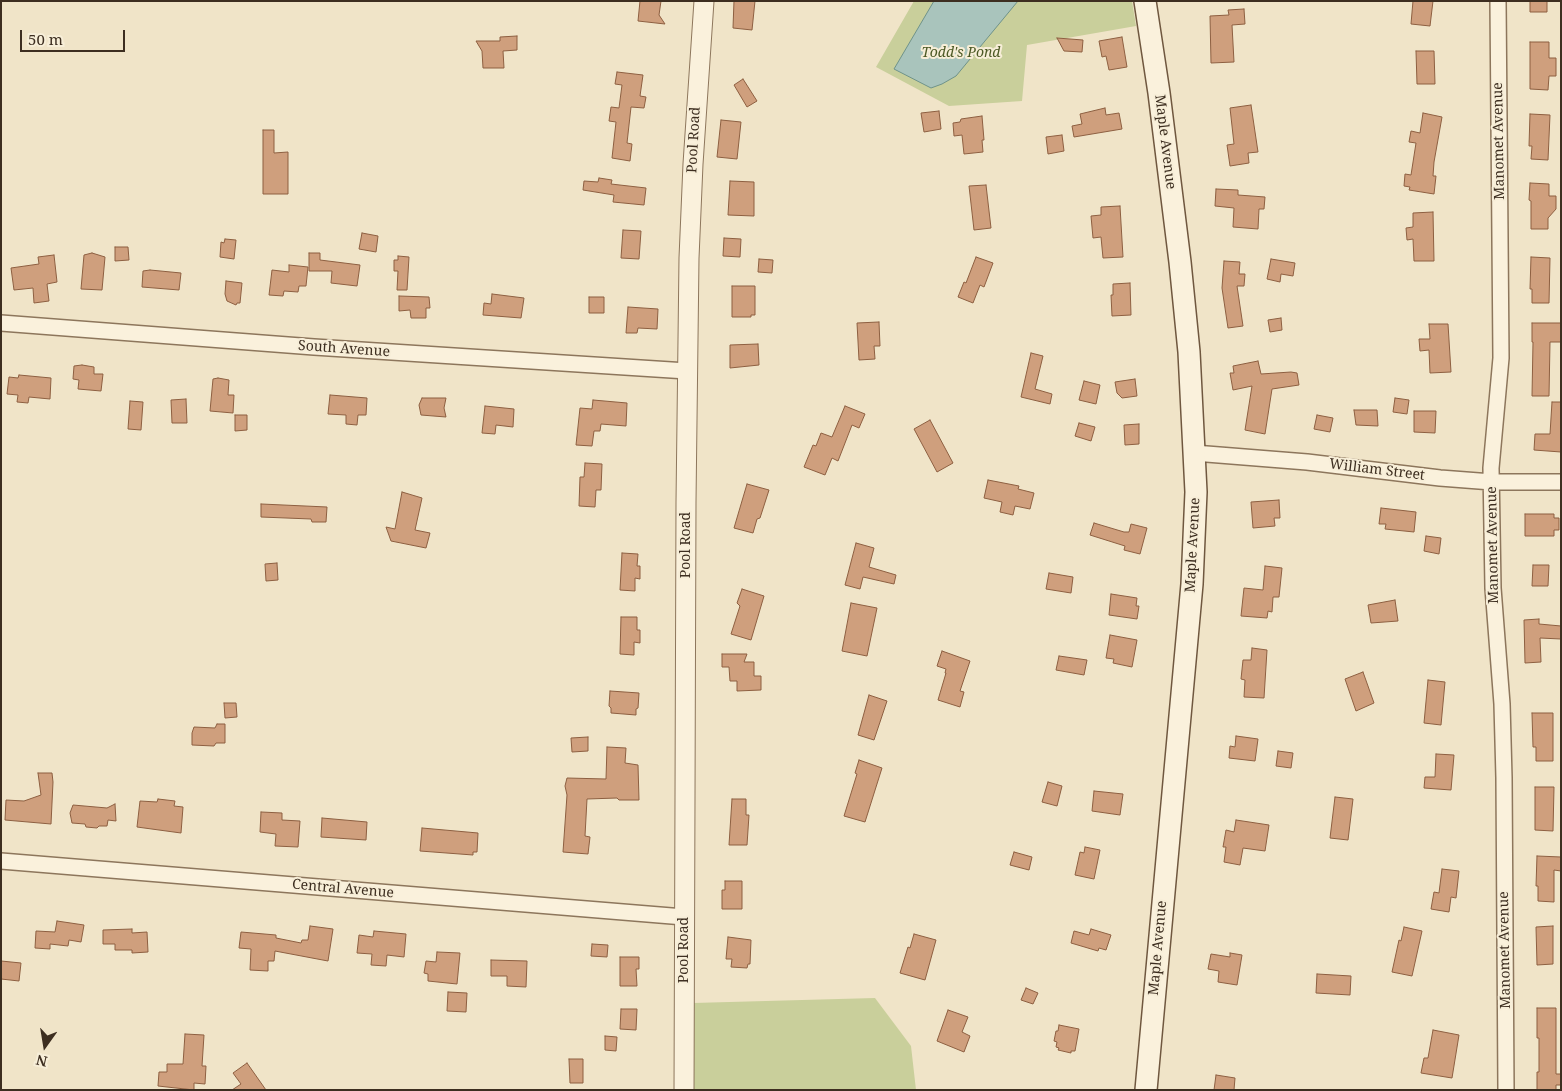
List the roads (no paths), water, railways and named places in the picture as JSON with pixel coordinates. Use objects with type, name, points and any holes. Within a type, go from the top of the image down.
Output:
[{"type":"main road","name":"Maple Avenue","points":[[1145,1],[1159,93],[1180,262],[1188,352],[1196,492],[1192,584],[1146,1090]]},
{"type":"street","name":"Pool Road","points":[[684,1090],[687,371],[693,164],[704,1]]},
{"type":"street","name":"Manomet Avenue","points":[[1498,1],[1500,358],[1491,468],[1493,588],[1502,704],[1504,778],[1506,1090]]},
{"type":"street","name":"South Avenue","points":[[1,323],[314,347],[687,371]]},
{"type":"street","name":"William Street","points":[[1194,453],[1307,462],[1440,478],[1492,482],[1561,482]]},
{"type":"street","name":"Central Avenue","points":[[1,861],[684,917]]},
{"type":"water","name":"Todd's Pond","points":[[934,1],[1018,1],[956,76],[931,88],[894,69]]}]
